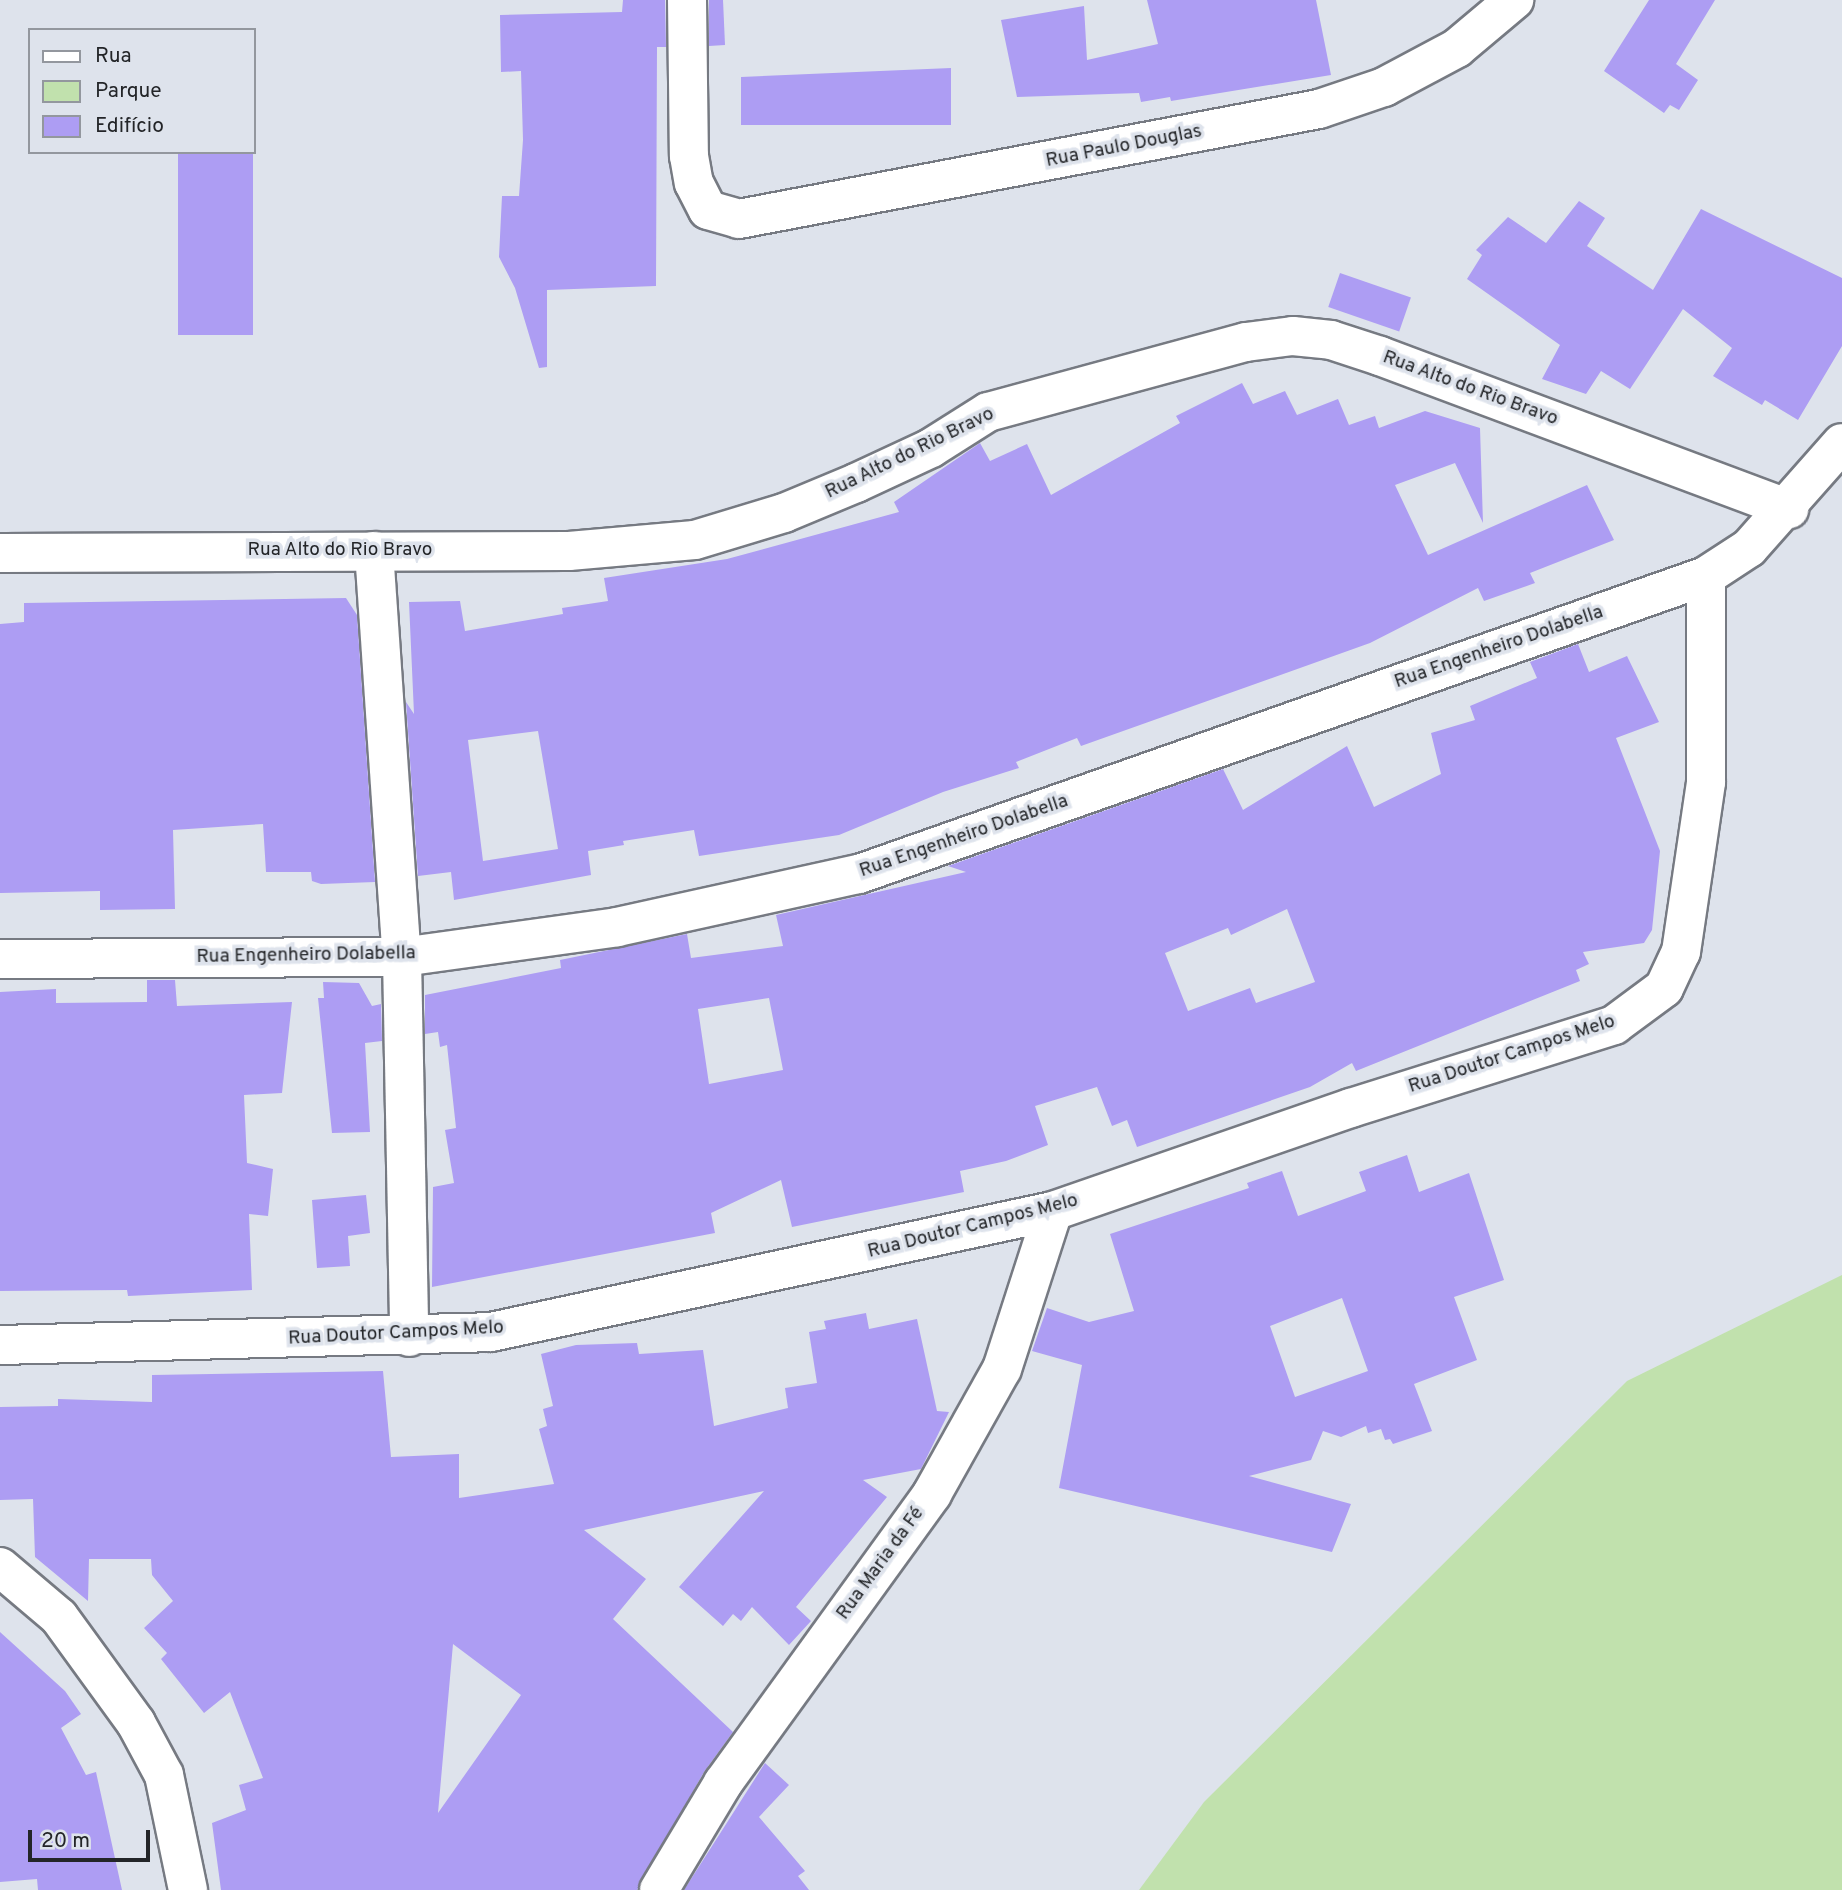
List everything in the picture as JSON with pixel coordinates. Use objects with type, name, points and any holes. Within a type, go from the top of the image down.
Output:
[{"type":"street","name":"Rua Paulo Douglas","points":[[687,0],[689,156],[694,183],[708,210],[739,219],[764,217],[1319,109],[1384,87],[1457,48],[1514,0]]},
{"type":"street","name":"Rua Alto do Rio Bravo","points":[[0,553],[569,551],[695,540],[784,513],[856,483],[931,448],[988,412],[1247,342],[1293,336],[1331,340],[1380,356],[1788,509]]},
{"type":"street","name":"Rua Engenheiro Dolabella","points":[[0,959],[402,957],[617,927],[859,874],[1706,576],[1749,548],[1788,509],[1842,443]]},
{"type":"street","points":[[374,551],[402,957],[409,1336]]},
{"type":"street","name":"Rua Doutor Campos Melo","points":[[0,1345],[491,1332],[1053,1211],[1351,1108],[1614,1025],[1664,988],[1681,952],[1706,782],[1706,576]]},
{"type":"street","name":"Rua Maria da Fé","points":[[659,1890],[723,1783],[932,1494],[1002,1369],[1053,1211]]},
{"type":"street","points":[[0,1567],[59,1617],[136,1723],[164,1775],[188,1890]]},
{"type":"green space","points":[[1842,1275],[1842,1890],[1139,1890],[1204,1802],[1627,1381]]},
{"type":"building","points":[[623,0],[665,0],[666,47],[657,47],[656,286],[547,290],[547,367],[539,368],[515,288],[499,257],[502,196],[519,196],[523,140],[521,71],[501,72],[500,15],[622,12]]},
{"type":"building","points":[[709,0],[723,0],[725,45],[709,46]]},
{"type":"building","points":[[1147,0],[1316,0],[1331,75],[1171,101],[1170,97],[1141,102],[1139,93],[1017,97],[1001,20],[1084,6],[1087,60],[1158,44]]},
{"type":"building","points":[[1649,0],[1715,0],[1676,64],[1698,80],[1679,110],[1670,105],[1664,113],[1604,71]]},
{"type":"building","points":[[951,68],[951,125],[741,125],[741,77]]},
{"type":"building","points":[[178,154],[253,154],[253,335],[178,335]]},
{"type":"building","points":[[1579,201],[1605,218],[1587,246],[1653,290],[1701,209],[1842,278],[1842,346],[1798,420],[1765,400],[1762,405],[1713,376],[1732,348],[1683,309],[1630,389],[1601,371],[1586,394],[1542,379],[1560,345],[1467,279],[1482,255],[1476,250],[1508,217],[1546,243]]},
{"type":"building","points":[[1340,273],[1411,297],[1399,331],[1328,307]]},
{"type":"building","points":[[1242,383],[1253,404],[1285,391],[1297,415],[1338,399],[1349,425],[1375,416],[1379,428],[1425,411],[1480,428],[1483,523],[1455,463],[1395,485],[1428,555],[1587,485],[1614,540],[1530,573],[1535,583],[1484,601],[1478,588],[1370,643],[1081,746],[1077,738],[1016,762],[1019,768],[943,792],[839,835],[699,856],[694,830],[623,841],[624,845],[588,851],[591,875],[454,900],[451,872],[418,876],[406,702],[414,714],[409,602],[460,601],[465,631],[563,614],[562,608],[608,601],[604,578],[727,559],[899,512],[894,502],[980,443],[990,461],[1027,444],[1051,495],[1180,423],[1176,416]],"holes":[[[538,731],[558,849],[483,861],[468,740]]]},
{"type":"building","points":[[346,598],[357,615],[375,882],[321,884],[312,881],[311,872],[266,872],[263,824],[173,830],[175,909],[100,910],[100,891],[0,893],[0,624],[24,622],[24,603]]},
{"type":"building","points":[[1578,644],[1589,672],[1627,656],[1659,722],[1616,738],[1660,851],[1652,930],[1644,943],[1583,952],[1589,964],[1576,970],[1580,981],[1356,1071],[1352,1063],[1310,1087],[1137,1147],[1127,1120],[1112,1126],[1097,1087],[1035,1106],[1048,1145],[1006,1161],[960,1171],[964,1192],[792,1227],[781,1180],[711,1213],[715,1233],[432,1287],[433,1187],[454,1183],[445,1130],[456,1128],[447,1045],[440,1047],[438,1032],[425,1034],[425,995],[561,968],[560,960],[687,934],[691,958],[783,946],[776,915],[966,872],[948,866],[1223,769],[1243,810],[1347,746],[1374,807],[1441,774],[1431,733],[1475,720],[1470,706],[1537,678],[1530,662]],"holes":[[[1287,909],[1315,982],[1256,1003],[1250,988],[1188,1011],[1165,953],[1228,928],[1231,935]],[[769,998],[783,1070],[709,1084],[698,1009]]]},
{"type":"building","points":[[147,980],[175,980],[177,1006],[292,1002],[282,1093],[244,1095],[247,1163],[273,1169],[268,1216],[249,1214],[252,1290],[128,1296],[127,1290],[0,1291],[0,992],[56,989],[56,1003],[147,1002]]},
{"type":"building","points":[[323,982],[359,983],[372,1006],[381,1004],[382,1041],[365,1043],[370,1132],[332,1133],[318,998],[324,998]]},
{"type":"building","points":[[1407,1155],[1419,1192],[1469,1173],[1504,1280],[1454,1297],[1477,1360],[1414,1384],[1432,1431],[1393,1444],[1390,1439],[1385,1440],[1381,1429],[1368,1433],[1366,1426],[1341,1437],[1323,1431],[1311,1460],[1249,1476],[1351,1504],[1332,1552],[1059,1488],[1082,1365],[1032,1351],[1047,1308],[1089,1322],[1134,1311],[1110,1234],[1249,1188],[1247,1183],[1282,1171],[1298,1216],[1366,1191],[1359,1172]],"holes":[[[1342,1298],[1368,1371],[1295,1397],[1270,1326]]]},
{"type":"building","points":[[366,1195],[370,1233],[348,1236],[350,1266],[317,1268],[312,1200]]},
{"type":"building","points":[[866,1313],[869,1329],[917,1319],[937,1411],[949,1412],[921,1469],[863,1480],[887,1497],[796,1607],[811,1621],[789,1645],[752,1607],[741,1621],[733,1614],[723,1626],[679,1587],[764,1491],[584,1530],[646,1579],[613,1619],[733,1732],[704,1772],[637,1890],[221,1890],[212,1823],[246,1810],[239,1785],[263,1778],[230,1692],[204,1713],[161,1659],[167,1653],[144,1628],[173,1601],[152,1575],[151,1559],[89,1559],[88,1601],[35,1557],[33,1499],[0,1500],[0,1407],[58,1406],[58,1399],[152,1402],[152,1375],[383,1371],[391,1457],[459,1454],[459,1498],[554,1484],[539,1429],[547,1426],[543,1409],[553,1406],[541,1354],[576,1345],[637,1343],[639,1354],[703,1350],[714,1426],[788,1408],[785,1388],[817,1383],[809,1332],[826,1329],[824,1321]],"holes":[[[453,1644],[521,1695],[438,1813]]]},
{"type":"building","points":[[0,1632],[65,1691],[81,1714],[61,1728],[86,1775],[96,1772],[122,1890],[38,1890],[37,1879],[0,1882]]},
{"type":"building","points":[[765,1763],[789,1785],[759,1817],[805,1871],[798,1876],[809,1890],[684,1890]]}]
